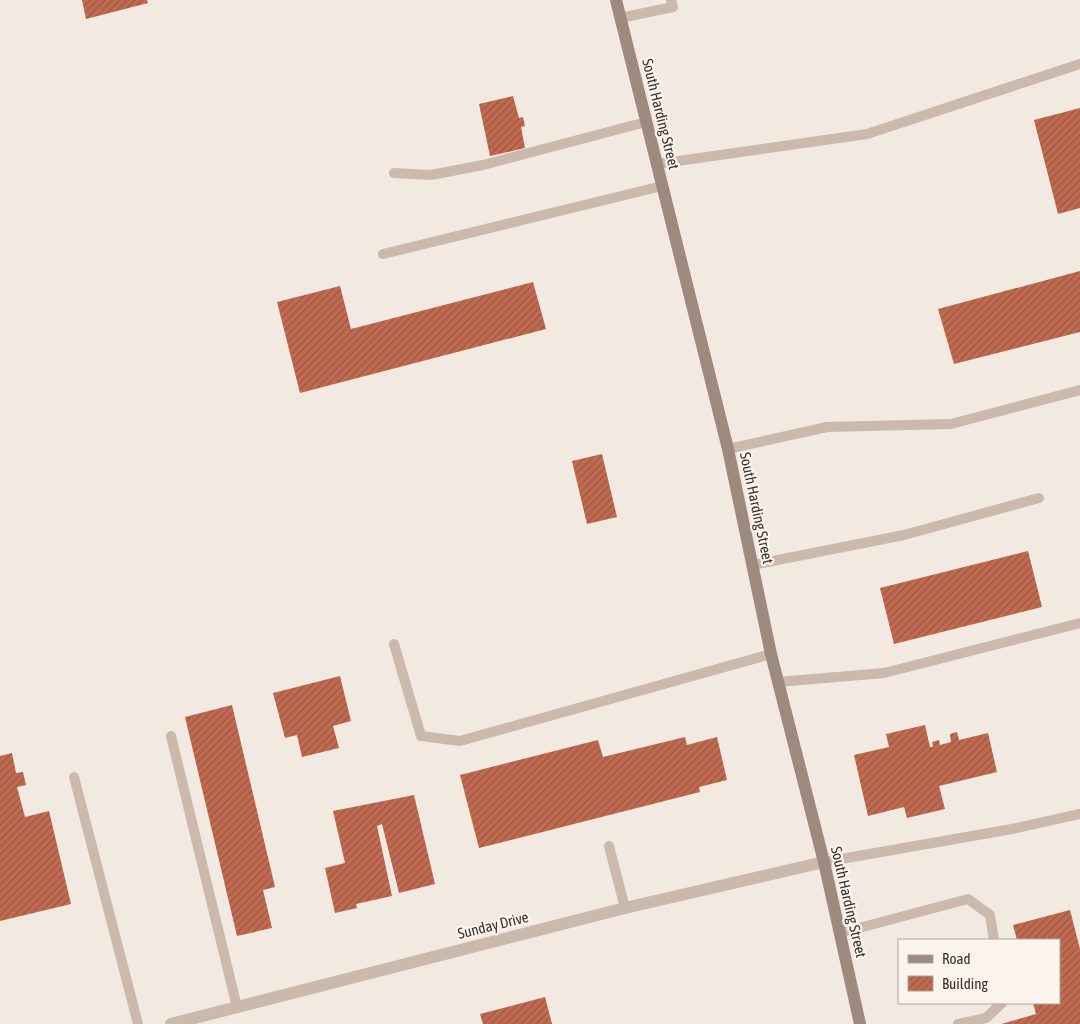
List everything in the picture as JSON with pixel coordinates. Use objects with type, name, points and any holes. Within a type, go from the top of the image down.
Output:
[{"type":"street","name":"South Harding Street","points":[[616,0],[728,448],[771,654],[824,862],[860,1024]]},
{"type":"street","name":"Sunday Drive","points":[[171,1024],[624,908],[824,862]]},
{"type":"lane","points":[[620,18],[673,7],[671,0]]},
{"type":"lane","points":[[657,164],[867,134],[1080,64]]},
{"type":"lane","points":[[394,173],[431,175],[483,165],[646,122]]},
{"type":"lane","points":[[383,254],[662,186]]},
{"type":"lane","points":[[728,448],[827,427],[951,424],[1080,390]]},
{"type":"lane","points":[[753,565],[904,536],[1038,498]]},
{"type":"lane","points":[[778,682],[884,673],[1080,623]]},
{"type":"lane","points":[[394,644],[421,736],[460,741],[771,654]]},
{"type":"lane","points":[[171,736],[237,1007]]},
{"type":"lane","points":[[74,777],[138,1024]]},
{"type":"lane","points":[[824,862],[1012,829],[1080,814]]},
{"type":"lane","points":[[608,846],[624,908]]},
{"type":"lane","points":[[840,933],[968,900],[990,915],[994,939]]},
{"type":"lane","points":[[958,1024],[986,1018],[1001,1004]]},
{"type":"building","points":[[82,0],[147,0],[148,3],[86,19]]},
{"type":"building","points":[[513,96],[519,118],[523,117],[525,126],[521,127],[525,148],[490,156],[479,104]]},
{"type":"building","points":[[1080,108],[1080,208],[1058,214],[1034,120]]},
{"type":"building","points":[[1080,271],[1080,332],[954,364],[938,309]]},
{"type":"building","points":[[533,282],[546,329],[300,393],[277,302],[340,286],[351,329]]},
{"type":"building","points":[[602,454],[617,517],[587,524],[572,461]]},
{"type":"building","points":[[1028,551],[1042,607],[894,644],[880,588]]},
{"type":"building","points":[[340,676],[351,721],[333,726],[339,748],[302,757],[297,735],[285,738],[273,693]]},
{"type":"building","points":[[232,705],[275,887],[263,890],[272,928],[237,936],[185,717]]},
{"type":"building","points":[[925,725],[930,747],[933,747],[932,742],[939,740],[940,745],[951,742],[950,734],[957,732],[959,740],[988,733],[997,772],[939,786],[945,809],[907,818],[904,807],[868,816],[854,755],[889,747],[886,734]]},
{"type":"building","points":[[685,737],[687,745],[717,737],[727,780],[699,787],[700,792],[479,848],[460,775],[598,740],[603,757]]},
{"type":"building","points":[[12,753],[16,773],[23,772],[26,785],[17,787],[25,817],[49,811],[71,904],[0,921],[0,756]]},
{"type":"building","points":[[414,795],[435,884],[399,893],[382,824],[377,826],[392,896],[356,904],[357,908],[335,913],[325,868],[345,863],[333,811]]},
{"type":"building","points":[[1070,910],[1080,949],[1080,1024],[1001,1024],[1036,1014],[1033,1004],[1060,1004],[1060,939],[1017,939],[1013,925]]},
{"type":"building","points":[[545,997],[552,1024],[483,1024],[480,1014]]}]
